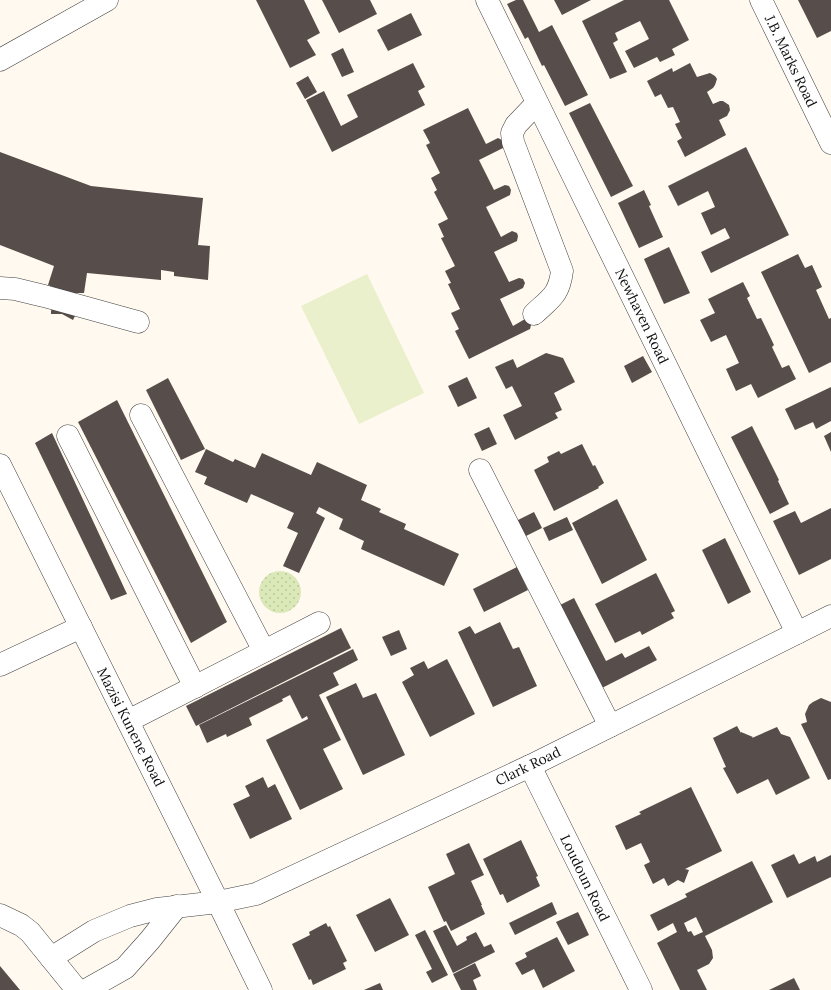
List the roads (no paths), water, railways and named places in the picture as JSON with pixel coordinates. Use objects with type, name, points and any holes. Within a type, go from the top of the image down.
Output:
[{"type":"street","points":[[0,60],[107,0]]},
{"type":"street","name":"Newhaven Road","points":[[487,0],[797,633]]},
{"type":"street","name":"J.B. Marks Road","points":[[761,0],[831,143]]},
{"type":"street","points":[[534,314],[555,295],[561,284],[562,271],[513,142],[512,133],[516,125],[537,103]]},
{"type":"street","points":[[0,288],[15,289],[44,296],[138,322]]},
{"type":"street","points":[[141,415],[264,651]]},
{"type":"street","points":[[68,436],[195,687]]},
{"type":"street","name":"Mazisi Kunene Road","points":[[0,465],[5,489],[81,627],[261,990]]},
{"type":"street","points":[[480,470],[610,726]]},
{"type":"street","name":"Clark Road","points":[[51,958],[94,930],[137,914],[157,908],[218,902],[256,894],[530,766],[831,616]]},
{"type":"street","points":[[128,721],[319,623]]},
{"type":"street","points":[[0,665],[81,627]]},
{"type":"street","name":"Loudoun Road","points":[[530,766],[641,990]]},
{"type":"street","points":[[86,990],[125,968],[177,906]]},
{"type":"street","points":[[0,914],[21,925],[30,932],[77,990]]}]
